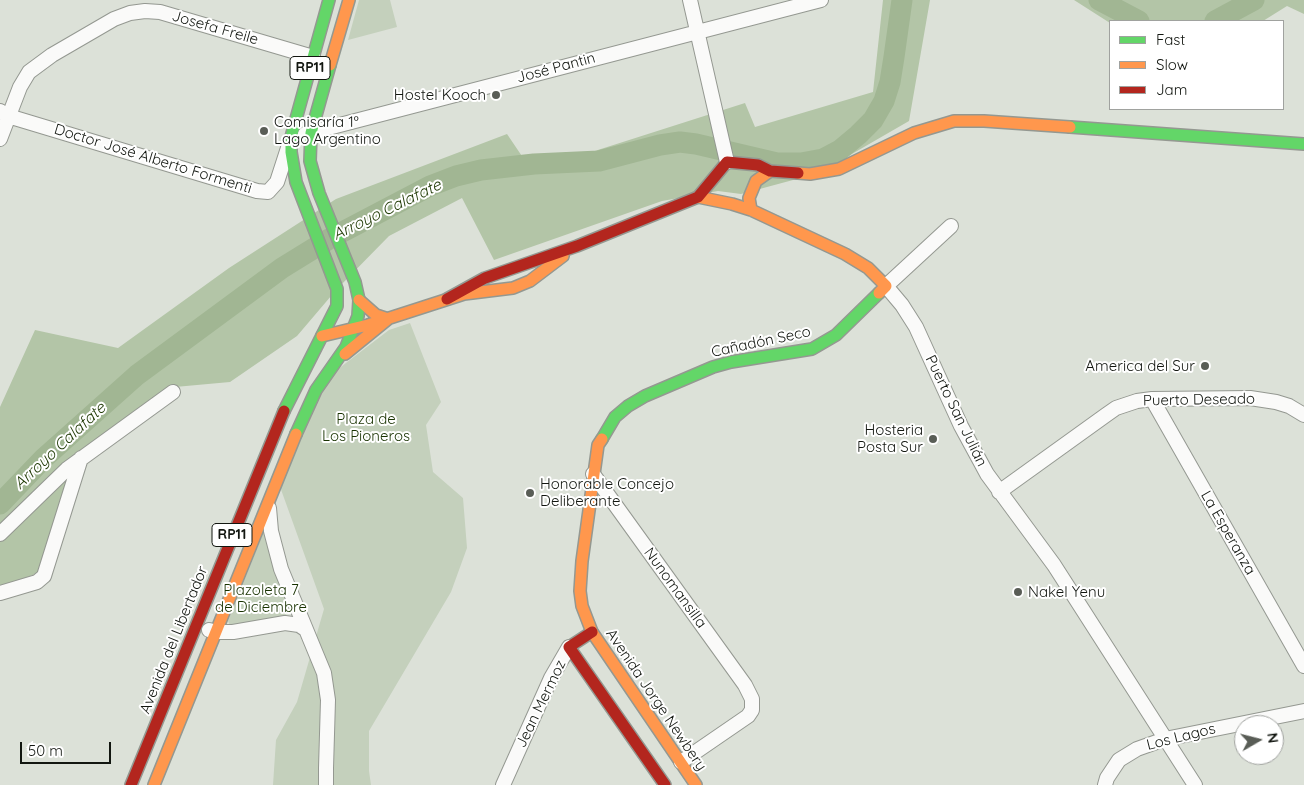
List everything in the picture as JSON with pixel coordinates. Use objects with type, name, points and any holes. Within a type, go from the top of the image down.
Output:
[{"type":"main road","name":"Avenida del Libertador","points":[[131,785],[281,416],[337,306],[337,288],[302,200],[292,167],[291,136],[329,0]]},
{"type":"main road","name":"RP11","points":[[154,785],[308,405],[326,374],[339,358],[351,338],[358,316],[359,300],[355,282],[319,193],[310,161],[312,133],[349,0]]},
{"type":"main road","points":[[447,298],[485,278],[577,246],[698,198],[726,158],[758,165],[770,170],[810,174],[839,169],[925,128],[940,124],[969,121],[1304,144]]},
{"type":"main road","points":[[751,210],[749,198],[756,181],[770,170]]},
{"type":"main road","name":"Puerto San Julián","points":[[698,198],[732,204],[751,210],[845,254],[868,268],[886,286]]},
{"type":"main road","points":[[322,336],[388,319],[447,298],[522,285],[536,277],[577,246]]},
{"type":"main road","name":"Cañadón Seco","points":[[592,632],[582,606],[580,578],[598,445],[615,417],[628,406],[645,396],[713,367],[731,362],[812,349],[836,334],[886,286]]},
{"type":"main road","points":[[359,300],[376,315],[388,319]]},
{"type":"main road","points":[[339,358],[388,319]]},
{"type":"main road","name":"Jean Mermoz","points":[[569,647],[592,632]]},
{"type":"main road","name":"Avenida Jorge Newbery","points":[[592,632],[696,785]]},
{"type":"main road","points":[[569,647],[665,785]]},
{"type":"street","points":[[690,0],[726,158]]},
{"type":"street","name":"José Pantin","points":[[291,136],[312,133],[821,0]]},
{"type":"street","name":"Josefa Freile","points":[[0,138],[4,113],[30,72],[52,54],[114,19],[130,13],[160,12],[313,57]]},
{"type":"street","name":"Doctor José Alberto Formenti","points":[[4,113],[257,191],[268,192],[277,182],[291,136]]},
{"type":"street","points":[[886,286],[951,226]]},
{"type":"street","name":"Puerto San Julián","points":[[886,286],[902,305],[916,327],[986,474],[1054,565],[1195,785]]},
{"type":"street","points":[[0,534],[67,469],[174,392]]},
{"type":"street","name":"Puerto Deseado","points":[[999,492],[1116,408],[1137,401],[1152,399],[1262,399],[1289,406],[1304,415]]},
{"type":"street","name":"La Esperanza","points":[[1152,399],[1304,666]]},
{"type":"street","points":[[0,593],[37,582],[44,576],[81,458]]},
{"type":"street","name":"Nunomansilla","points":[[593,474],[745,685],[752,699],[752,710],[742,721],[681,762]]},
{"type":"street","points":[[268,502],[271,532],[286,584],[320,660],[327,686],[326,785]]},
{"type":"street","points":[[201,613],[202,625],[216,632],[242,632],[285,623],[294,624],[305,629]]},
{"type":"street","name":"Jean Mermoz","points":[[503,785],[551,678],[569,647]]},
{"type":"street","name":"Los Lagos","points":[[1105,785],[1107,778],[1119,760],[1137,749],[1165,739],[1304,711]]},
{"type":"green space","points":[[359,0],[390,0],[397,27],[348,40]]},
{"type":"green space","points":[[883,0],[930,0],[909,121],[819,173],[741,194],[718,191],[662,201],[494,260],[462,198],[389,236],[337,289],[297,336],[230,382],[175,387],[78,457],[41,572],[0,587],[0,407],[35,330],[118,348],[229,268],[336,199],[507,134],[532,171],[745,103],[755,127],[873,92]]},
{"type":"green space","points":[[1074,0],[1304,0],[1304,14],[1287,6],[1265,20],[1109,20],[1109,22]]},
{"type":"green space","name":"Plaza de Los Pioneros","points":[[410,323],[441,402],[426,425],[433,472],[463,498],[467,548],[451,592],[369,731],[371,785],[273,785],[276,740],[297,702],[324,609],[279,484],[329,376],[389,330]]},
{"type":"green space","name":"Plazoleta 7 de Diciembre","points":[[266,526],[273,564],[281,588],[289,603],[290,611],[283,617],[231,628],[228,621]]},
{"type":"waterway","name":"Arroyo Calafate","points":[[0,504],[44,458],[137,375],[282,268],[329,239],[430,186],[456,176],[481,170],[534,164],[599,161],[660,145],[680,142],[777,163],[801,163],[823,159],[840,150],[873,120],[884,101],[890,82],[902,0]]},
{"type":"waterway","name":"Arroyo Calafate","points":[[1099,0],[1137,20]]},
{"type":"waterway","name":"Arroyo Calafate","points":[[1217,20],[1254,0]]},
{"type":"traffic: fast","points":[[284,411],[337,306],[337,289],[296,182],[291,152],[291,137],[329,0]]},
{"type":"traffic: fast","points":[[296,434],[316,390],[346,347],[358,316],[359,300],[355,282],[319,193],[310,161],[311,133],[330,65]]},
{"type":"traffic: fast","points":[[1070,127],[1304,144]]},
{"type":"traffic: fast","points":[[602,439],[615,417],[628,406],[645,396],[713,367],[731,362],[812,349],[836,335],[879,293]]},
{"type":"traffic: slow","points":[[330,65],[349,0]]},
{"type":"traffic: slow","points":[[798,173],[810,174],[839,169],[914,133],[954,121],[984,121],[1070,127]]},
{"type":"traffic: slow","points":[[751,210],[749,198],[756,181],[770,171]]},
{"type":"traffic: slow","points":[[698,197],[751,210],[845,254],[868,268],[886,286],[879,293]]},
{"type":"traffic: slow","points":[[322,336],[368,325],[464,294],[513,288],[530,281],[563,256]]},
{"type":"traffic: slow","points":[[345,354],[388,319],[376,315],[359,300]]},
{"type":"traffic: slow","points":[[154,785],[296,434]]},
{"type":"traffic: slow","points":[[602,439],[598,445],[582,561],[580,591],[582,606],[592,632],[696,785]]},
{"type":"traffic: jam","points":[[447,299],[485,278],[577,246],[698,197],[727,162],[758,165],[770,171],[798,173]]},
{"type":"traffic: jam","points":[[131,785],[284,411]]},
{"type":"traffic: jam","points":[[592,632],[569,647],[665,785]]},
{"type":"place","name":"Hostel Kooch","points":[[496,95]]},
{"type":"place","name":"Comisaría 1° Lago Argentino","points":[[264,131]]},
{"type":"place","name":"America del Sur","points":[[1205,366]]},
{"type":"place","name":"Hosteria Posta Sur","points":[[933,439]]},
{"type":"place","name":"Honorable Concejo Deliberante","points":[[530,493]]},
{"type":"place","name":"Nakel Yenu","points":[[1018,592]]}]
